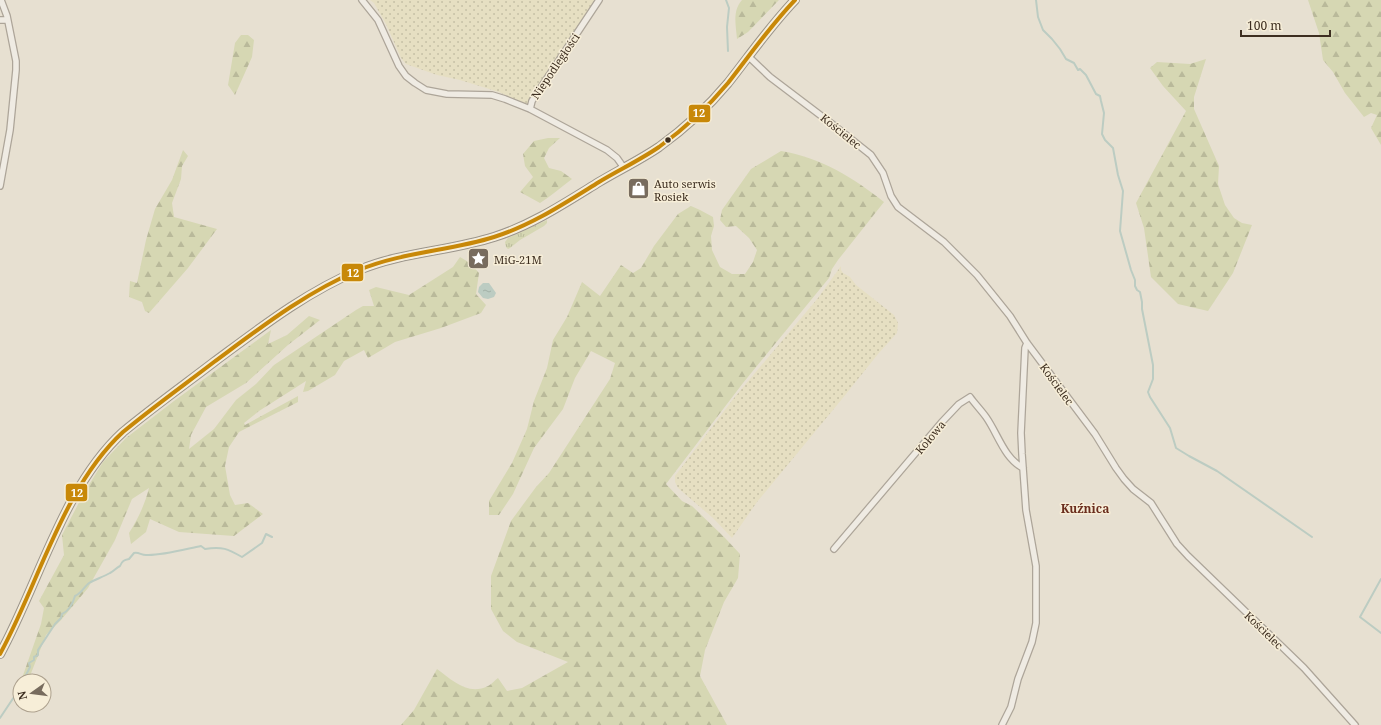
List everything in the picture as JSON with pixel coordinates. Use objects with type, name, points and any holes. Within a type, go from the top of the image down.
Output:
[{"type":"main road","points":[[0,654],[19,617],[60,526],[88,472],[113,441],[132,424],[263,326],[289,308],[342,278],[381,262],[475,242],[517,229],[648,154],[678,132],[712,100],[776,21],[795,0]]},
{"type":"street","points":[[0,186],[10,130],[16,70],[16,61],[5,10],[1,0]]},
{"type":"street","name":"Niepodległości","points":[[362,0],[378,20],[399,66],[406,76],[415,83],[426,90],[447,94],[492,95],[530,109],[532,101],[599,0]]},
{"type":"street","points":[[0,20],[6,20]]},
{"type":"street","name":"Kościelec","points":[[748,56],[770,77],[871,156],[883,173],[891,196],[898,207],[944,242],[961,258],[994,296],[1075,409],[1095,434],[1124,479],[1133,489],[1151,503],[1177,544],[1304,668],[1355,725]]},
{"type":"street","points":[[530,109],[607,150],[617,158],[624,168]]},
{"type":"street","points":[[1002,725],[1011,707],[1018,679],[1030,647],[1036,623],[1036,566],[1026,510],[1021,433],[1025,348],[1027,343]]},
{"type":"street","name":"Kołowa","points":[[834,548],[941,423],[959,404],[970,397],[986,417],[1009,458],[1015,464],[1023,468]]},
{"type":"shaded area","points":[[370,0],[595,0],[559,58],[530,98],[527,105],[499,92],[460,80],[437,75],[406,64],[401,58],[386,24],[374,3]]},
{"type":"shaded area","points":[[841,266],[843,273],[850,277],[856,285],[894,315],[898,323],[897,333],[878,354],[757,502],[732,538],[713,518],[678,488],[675,482],[675,476],[734,398],[818,298]]},
{"type":"green space","points":[[742,0],[779,0],[748,32],[737,39],[736,14]]},
{"type":"green space","points":[[1308,0],[1381,0],[1381,145],[1371,128],[1377,115],[1371,113],[1364,117],[1345,93],[1333,72],[1323,60],[1319,33]]},
{"type":"green space","points":[[241,35],[248,35],[254,40],[252,57],[235,95],[228,85],[235,43]]},
{"type":"green space","points":[[1206,59],[1194,97],[1194,109],[1219,166],[1218,184],[1225,205],[1234,218],[1242,223],[1252,225],[1233,273],[1208,311],[1178,304],[1151,277],[1144,228],[1136,203],[1186,111],[1163,86],[1150,68],[1157,62],[1190,64]]},
{"type":"green space","points":[[548,138],[560,138],[549,148],[544,158],[549,168],[561,171],[572,179],[540,203],[520,192],[533,177],[525,166],[523,154],[534,141]]},
{"type":"green space","points":[[183,150],[188,156],[182,166],[181,179],[172,203],[174,217],[217,229],[188,268],[149,313],[145,311],[142,302],[129,297],[130,281],[137,283],[146,240],[155,209],[172,180]]},
{"type":"green space","points":[[781,151],[823,163],[849,177],[884,202],[838,260],[832,269],[829,278],[743,383],[666,484],[682,501],[692,506],[740,554],[738,578],[724,602],[705,650],[700,676],[727,725],[401,725],[414,710],[437,669],[454,682],[467,688],[481,689],[488,686],[498,678],[507,691],[522,688],[568,662],[517,642],[503,631],[491,609],[491,576],[511,521],[536,487],[549,473],[610,379],[615,363],[591,351],[575,378],[563,409],[534,448],[513,494],[499,515],[489,515],[489,501],[512,463],[527,429],[534,401],[547,368],[553,340],[567,317],[582,282],[600,296],[621,265],[633,273],[641,268],[654,246],[678,214],[691,206],[713,217],[714,226],[711,236],[712,250],[720,267],[732,274],[745,274],[753,262],[757,250],[749,238],[736,226],[726,227],[720,220],[722,210],[751,169]]},
{"type":"green space","points":[[547,220],[547,223],[544,226],[520,240],[510,248],[508,249],[506,247],[505,242],[508,238]]},
{"type":"green space","points":[[460,257],[470,263],[479,273],[476,294],[486,305],[481,313],[441,328],[395,342],[368,358],[364,350],[344,361],[335,375],[308,391],[303,392],[306,381],[259,411],[244,423],[245,425],[298,396],[298,402],[239,432],[229,447],[225,466],[230,495],[235,505],[248,503],[263,514],[234,536],[179,532],[150,519],[146,532],[131,544],[129,533],[141,511],[149,488],[132,499],[115,540],[88,588],[46,635],[31,673],[24,673],[41,624],[44,608],[39,601],[64,555],[62,535],[84,493],[103,462],[126,438],[271,330],[268,344],[287,335],[309,316],[320,320],[288,345],[246,383],[206,407],[191,435],[189,449],[214,429],[236,400],[256,384],[274,365],[356,310],[363,306],[374,306],[369,290],[376,287],[409,295],[453,267]]},
{"type":"water","points":[[483,283],[489,283],[496,293],[494,297],[488,299],[483,298],[478,292],[479,287]]},
{"type":"waterway","points":[[726,0],[729,8],[727,27],[728,51]]},
{"type":"waterway","points":[[1036,0],[1038,17],[1043,30],[1060,49],[1066,59],[1074,63],[1078,70],[1080,69],[1086,75],[1096,94],[1100,96],[1104,113],[1102,134],[1105,140],[1113,148],[1118,175],[1123,191],[1120,231],[1135,280],[1135,286],[1140,292],[1153,365],[1153,379],[1148,392],[1170,428],[1176,448],[1217,471],[1312,537]]},
{"type":"waterway","points":[[27,673],[30,667],[29,663],[38,655],[38,650],[55,624],[61,618],[62,614],[67,611],[75,596],[89,583],[113,571],[120,566],[123,561],[129,559],[134,553],[143,555],[159,554],[201,546],[205,549],[225,549],[242,557],[262,543],[266,534],[272,537]]},
{"type":"waterway","points":[[1381,579],[1360,617],[1381,633]]},
{"type":"waterway","points":[[0,718],[12,700]]},
{"type":"transit line","name":"12","points":[[0,654],[68,508],[84,480],[102,454],[123,432],[249,336],[320,289],[339,279],[375,264],[409,255],[477,242],[508,232],[548,213],[652,152],[687,125],[712,101],[728,83],[777,20],[795,0]]},
{"type":"place","name":"Auto serwis Rosiek","points":[[639,189]]},
{"type":"place","name":"MiG-21M","points":[[478,259]]},
{"type":"district","name":"Kuźnica","points":[[1085,508]]}]
